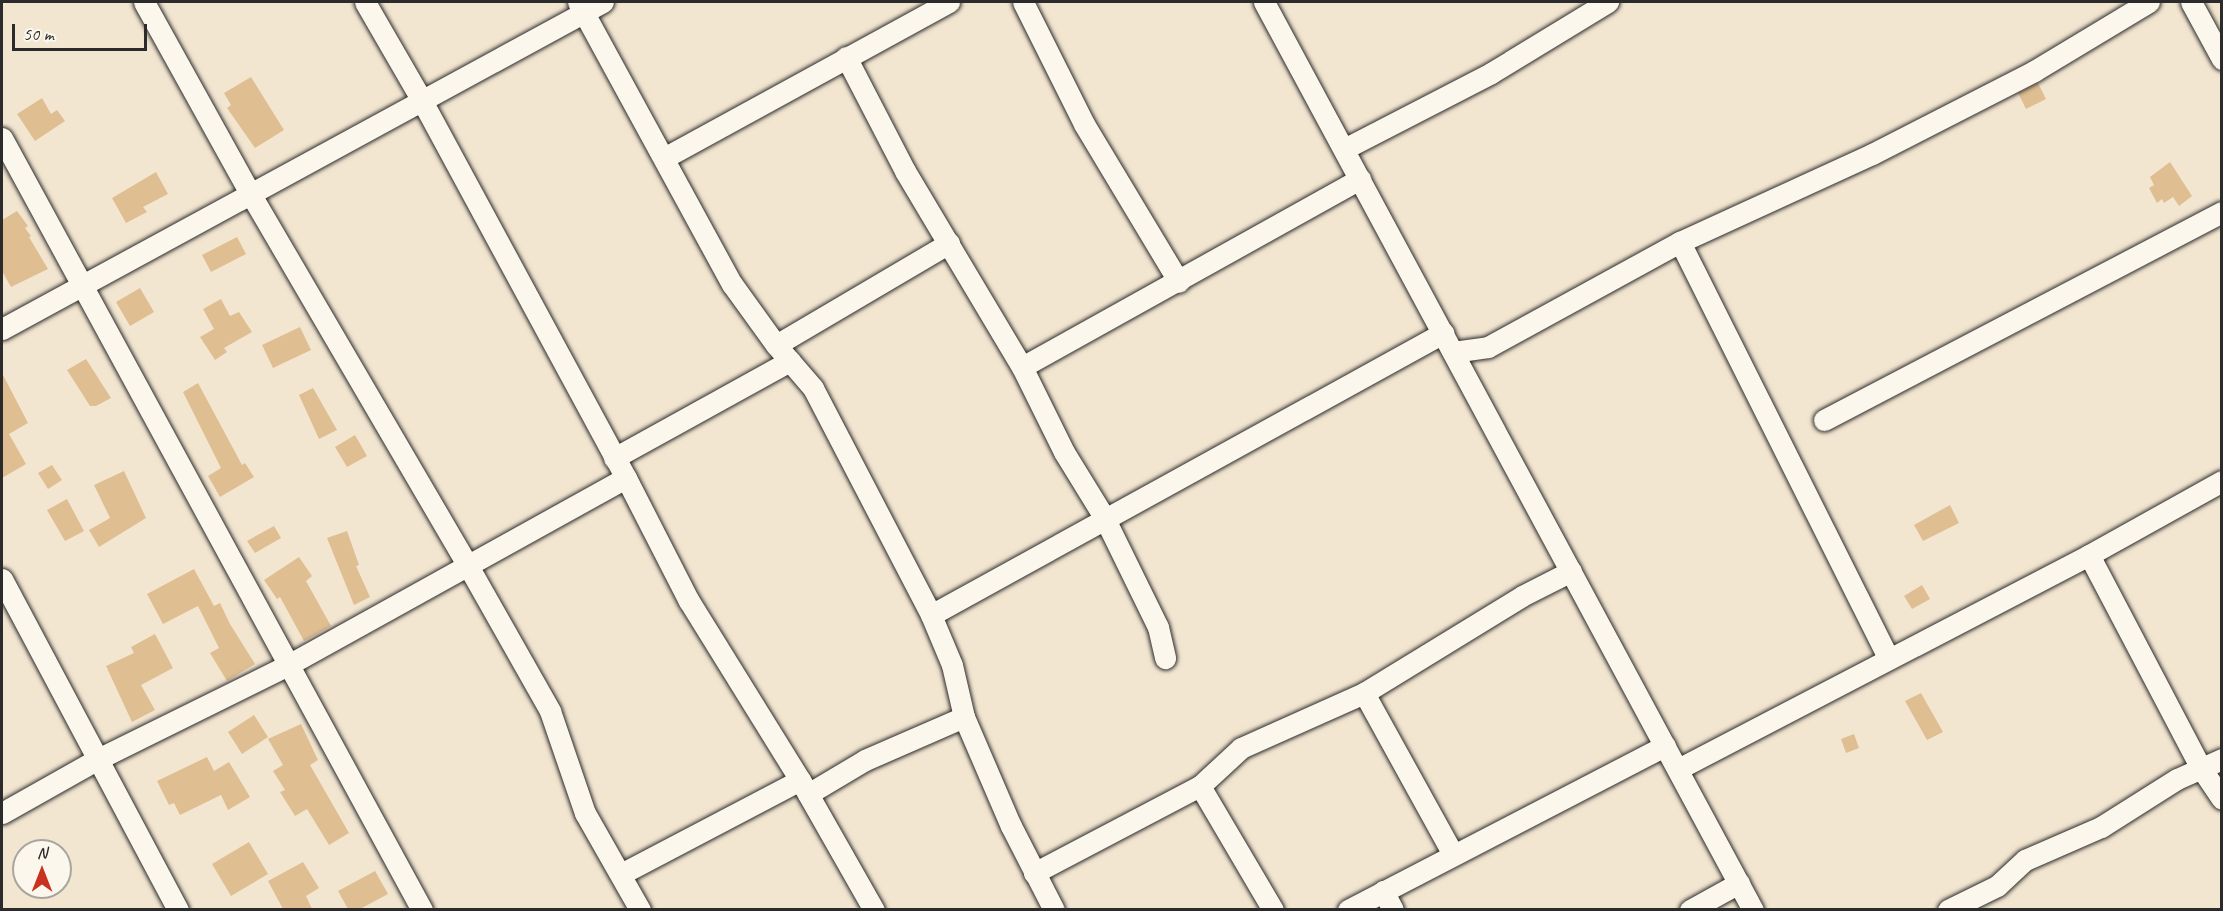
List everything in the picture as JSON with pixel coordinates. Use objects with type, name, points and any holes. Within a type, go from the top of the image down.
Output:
[{"type":"street","points":[[144,2],[250,193],[467,564],[550,711],[585,813],[640,909]]},
{"type":"street","points":[[365,2],[421,99],[626,478],[689,601],[804,787],[874,909]]},
{"type":"street","points":[[2,329],[421,99],[581,7],[603,2]]},
{"type":"street","points":[[664,158],[949,2]]},
{"type":"street","points":[[1023,2],[1084,124],[1179,282]]},
{"type":"street","points":[[1264,2],[1753,909]]},
{"type":"street","points":[[1344,149],[1491,74],[1608,2]]},
{"type":"street","points":[[1453,352],[1488,347],[1680,242],[1872,154],[2004,87],[2149,2]]},
{"type":"street","points":[[2191,2],[2222,59]]},
{"type":"street","points":[[581,7],[732,284],[783,353],[813,388],[931,615],[952,665],[964,717],[1034,873],[1054,909]]},
{"type":"street","points":[[846,57],[905,171],[1022,367],[1064,452],[1104,517],[1158,627],[1165,658]]},
{"type":"street","points":[[2,138],[422,909]]},
{"type":"street","points":[[1022,367],[1179,282],[1360,179]]},
{"type":"street","points":[[1824,420],[2222,212]]},
{"type":"street","points":[[1680,242],[1889,659]]},
{"type":"street","points":[[614,458],[783,353],[949,243]]},
{"type":"street","points":[[931,615],[1104,517],[1443,333]]},
{"type":"street","points":[[1471,386],[1488,347]]},
{"type":"street","points":[[2,813],[96,760],[288,665],[626,478]]},
{"type":"street","points":[[1678,769],[2089,555],[2222,482]]},
{"type":"street","points":[[2089,555],[2201,768],[2222,799]]},
{"type":"street","points":[[1034,873],[1200,786],[1240,748],[1364,693],[1522,596],[1571,571]]},
{"type":"street","points":[[2,579],[96,760],[178,909]]},
{"type":"street","points":[[1364,693],[1453,854]]},
{"type":"street","points":[[621,874],[804,787],[964,717]]},
{"type":"street","points":[[1348,909],[1388,900],[1453,854],[1665,746]]},
{"type":"street","points":[[1948,909],[1996,886],[2025,860],[2101,827],[2178,779],[2222,759]]},
{"type":"street","points":[[1200,786],[1273,909]]},
{"type":"street","points":[[1690,909],[1739,883]]},
{"type":"building","points":[[251,77],[284,130],[255,148],[227,108],[231,105],[224,93]]},
{"type":"building","points":[[2038,83],[2046,99],[2026,109],[2018,93]]},
{"type":"building","points":[[42,98],[51,114],[57,110],[65,121],[35,141],[17,114]]},
{"type":"building","points":[[2170,162],[2192,196],[2179,206],[2173,197],[2164,203],[2162,199],[2157,203],[2149,188],[2154,185],[2150,177]]},
{"type":"building","points":[[156,172],[168,194],[143,207],[147,212],[126,223],[112,198]]},
{"type":"building","points":[[17,211],[28,226],[25,228],[31,236],[29,237],[48,269],[11,287],[2,271],[2,220]]},
{"type":"building","points":[[237,237],[246,254],[211,272],[202,255]]},
{"type":"building","points":[[140,288],[154,312],[130,326],[116,302]]},
{"type":"building","points":[[221,299],[230,316],[239,312],[252,332],[224,348],[227,352],[215,360],[200,337],[214,329],[203,309]]},
{"type":"building","points":[[300,327],[311,350],[273,368],[262,345]]},
{"type":"building","points":[[86,359],[111,398],[96,406],[90,406],[67,370]]},
{"type":"building","points":[[2,373],[28,423],[9,434],[26,464],[2,478]]},
{"type":"building","points":[[198,383],[242,465],[245,463],[254,477],[220,497],[208,476],[221,468],[183,392]]},
{"type":"building","points":[[313,388],[337,430],[319,439],[299,395]]},
{"type":"building","points":[[355,435],[367,456],[347,467],[335,447]]},
{"type":"building","points":[[52,465],[62,480],[48,489],[38,473]]},
{"type":"building","points":[[124,471],[146,518],[99,547],[89,530],[110,518],[94,485]]},
{"type":"building","points":[[67,499],[84,531],[65,541],[47,510]]},
{"type":"building","points":[[1950,505],[1959,523],[1923,541],[1914,525]]},
{"type":"building","points":[[274,526],[281,538],[255,553],[247,541]]},
{"type":"building","points":[[347,531],[359,565],[356,566],[370,597],[354,605],[327,538]]},
{"type":"building","points":[[299,557],[312,576],[306,581],[331,626],[304,641],[280,597],[277,599],[264,580]]},
{"type":"building","points":[[194,569],[214,606],[220,603],[255,664],[227,681],[210,653],[219,648],[198,606],[163,624],[147,594]]},
{"type":"building","points":[[1922,585],[1930,599],[1912,609],[1904,596]]},
{"type":"building","points":[[155,634],[173,668],[141,685],[155,710],[132,722],[106,666],[134,653],[131,647]]},
{"type":"building","points":[[1921,693],[1943,732],[1927,740],[1905,701]]},
{"type":"building","points":[[254,715],[268,737],[242,754],[228,732]]},
{"type":"building","points":[[301,724],[318,760],[310,765],[349,833],[329,845],[307,809],[295,816],[280,792],[285,790],[273,771],[283,765],[268,739]]},
{"type":"building","points":[[1854,734],[1859,748],[1846,753],[1841,739]]},
{"type":"building","points":[[207,757],[214,771],[229,762],[250,797],[228,810],[221,795],[180,815],[174,803],[169,805],[157,781]]},
{"type":"building","points":[[249,842],[268,874],[231,896],[212,864]]},
{"type":"building","points":[[303,862],[319,888],[306,896],[312,909],[283,909],[268,881]]},
{"type":"building","points":[[375,871],[388,894],[360,909],[348,909],[338,891]]}]
